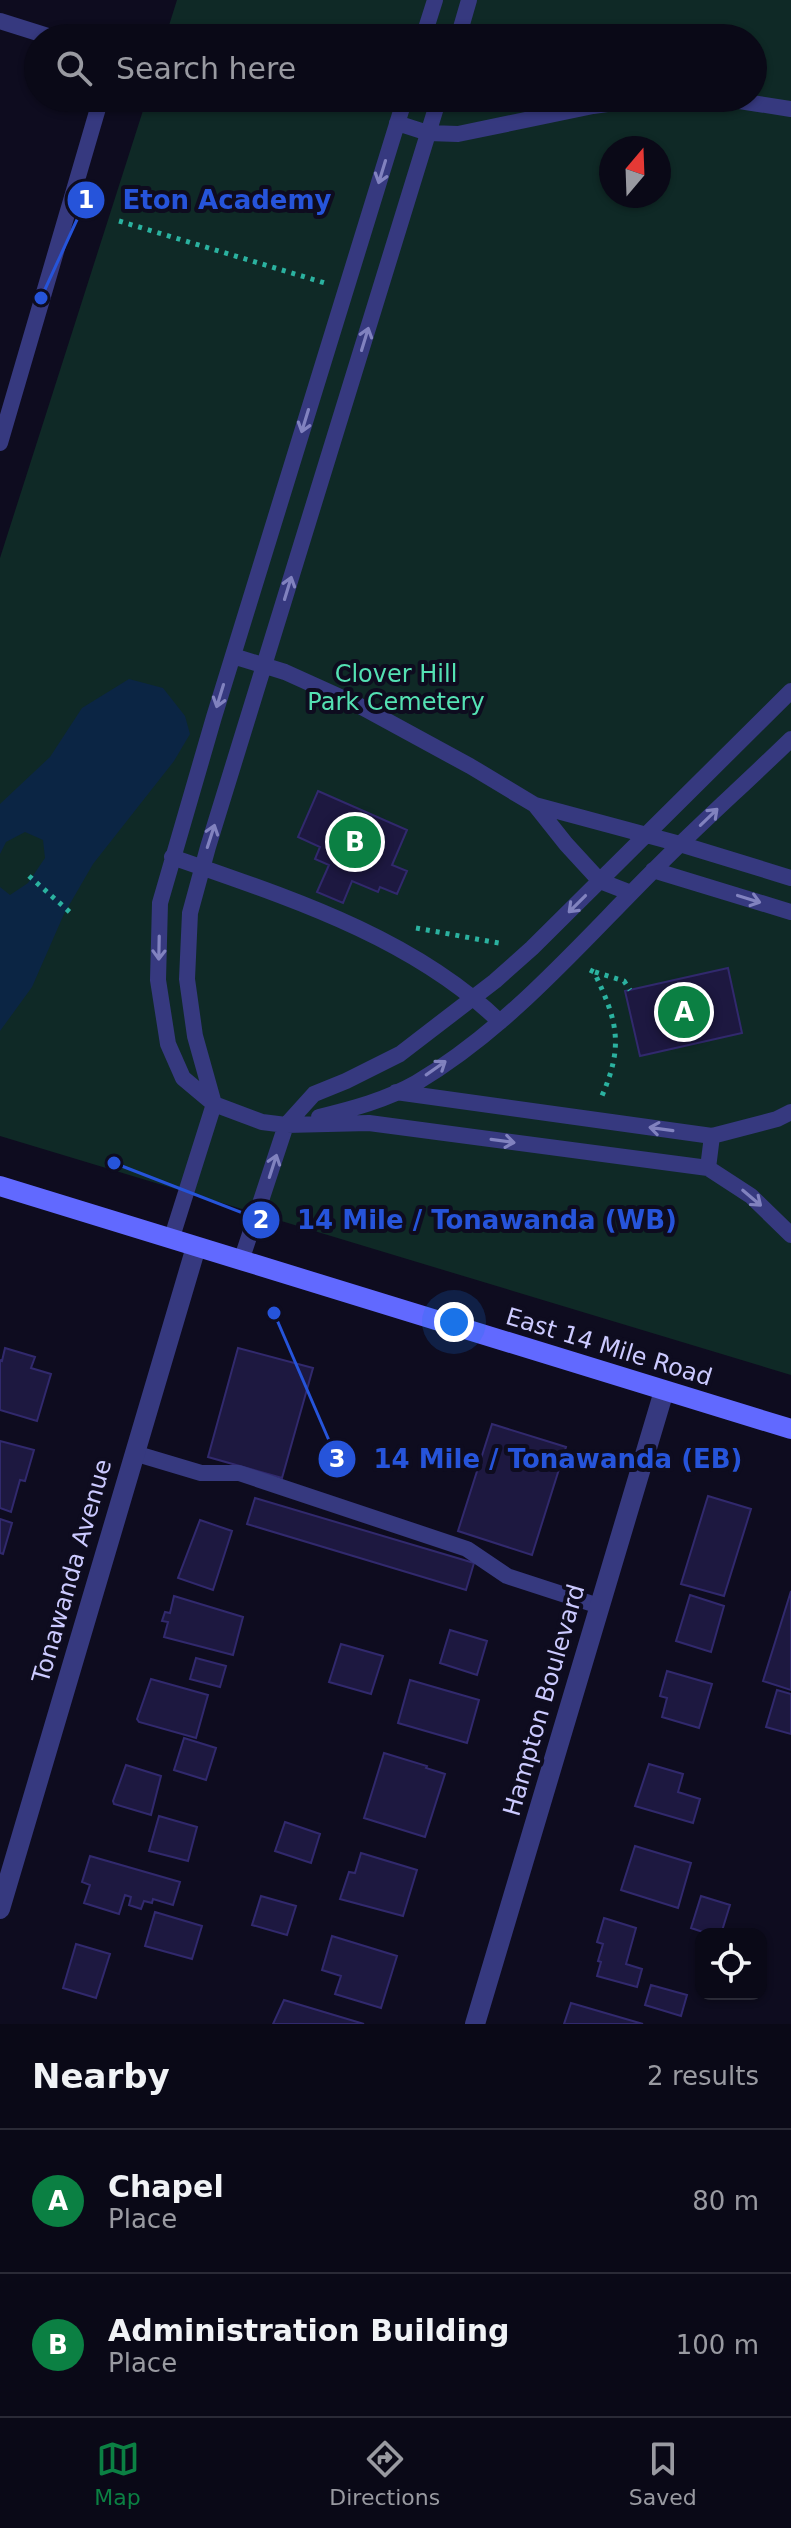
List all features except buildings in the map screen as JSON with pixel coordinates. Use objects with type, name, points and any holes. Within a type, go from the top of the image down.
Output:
[{"type":"main road","name":"East 14 Mile Road","points":[[0,1186],[791,1429]]},
{"type":"street","name":"Tonawanda Avenue","points":[[0,1909],[196,1247]]},
{"type":"street","name":"Hampton Boulevard","points":[[475,2024],[664,1391]]},
{"type":"lane","points":[[427,24],[435,0]]},
{"type":"lane","points":[[462,24],[469,0]]},
{"type":"lane","points":[[0,21],[24,29]]},
{"type":"lane","points":[[767,105],[791,109]]},
{"type":"lane","points":[[0,443],[7,394],[97,112]]},
{"type":"lane","points":[[401,112],[160,903],[158,980],[168,1044],[183,1078],[214,1104],[262,1122],[286,1125],[369,1123],[708,1168],[751,1196],[791,1233]]},
{"type":"lane","points":[[171,1240],[214,1104],[195,1036],[187,979],[190,913],[435,112]]},
{"type":"lane","points":[[397,123],[428,133],[458,134],[564,112]]},
{"type":"lane","points":[[233,656],[285,672],[358,705],[535,805],[791,878]]},
{"type":"lane","points":[[241,1261],[286,1125],[314,1094],[400,1054],[532,948],[791,691]]},
{"type":"lane","points":[[286,1125],[362,1107],[415,1083],[500,1022],[791,739]]},
{"type":"lane","points":[[535,805],[600,881],[631,893]]},
{"type":"lane","points":[[172,857],[311,908],[379,939],[447,976],[500,1022]]},
{"type":"lane","points":[[653,870],[791,912]]},
{"type":"lane","points":[[395,1092],[712,1136],[777,1119],[791,1112]]},
{"type":"lane","points":[[708,1168],[712,1136]]},
{"type":"lane","points":[[134,1453],[201,1473],[239,1473],[467,1549],[507,1576],[599,1606]]},
{"type":"path","points":[[119,221],[346,290]]},
{"type":"path","points":[[29,876],[72,914]]},
{"type":"path","points":[[594,972],[624,981],[630,990]]},
{"type":"green space","name":"Clover Hill Park Cemetery","points":[[177,0],[791,0],[791,1375],[0,1136],[0,558],[143,112],[767,112],[767,24],[169,24]]},
{"type":"water","points":[[129,679],[163,688],[185,716],[190,734],[174,761],[93,864],[64,914],[32,987],[0,1031],[0,887],[10,895],[28,883],[45,858],[43,840],[25,832],[6,842],[0,854],[0,804],[50,757],[82,708]]},
{"type":"place","name":"Eton Academy","points":[[41,298]]},
{"type":"place","name":"Administration Building","points":[[355,842]]},
{"type":"place","name":"Chapel","points":[[684,1012]]},
{"type":"place","name":"14 Mile / Tonawanda (WB)","points":[[114,1163]]},
{"type":"place","name":"14 Mile / Tonawanda (EB)","points":[[274,1313]]}]
